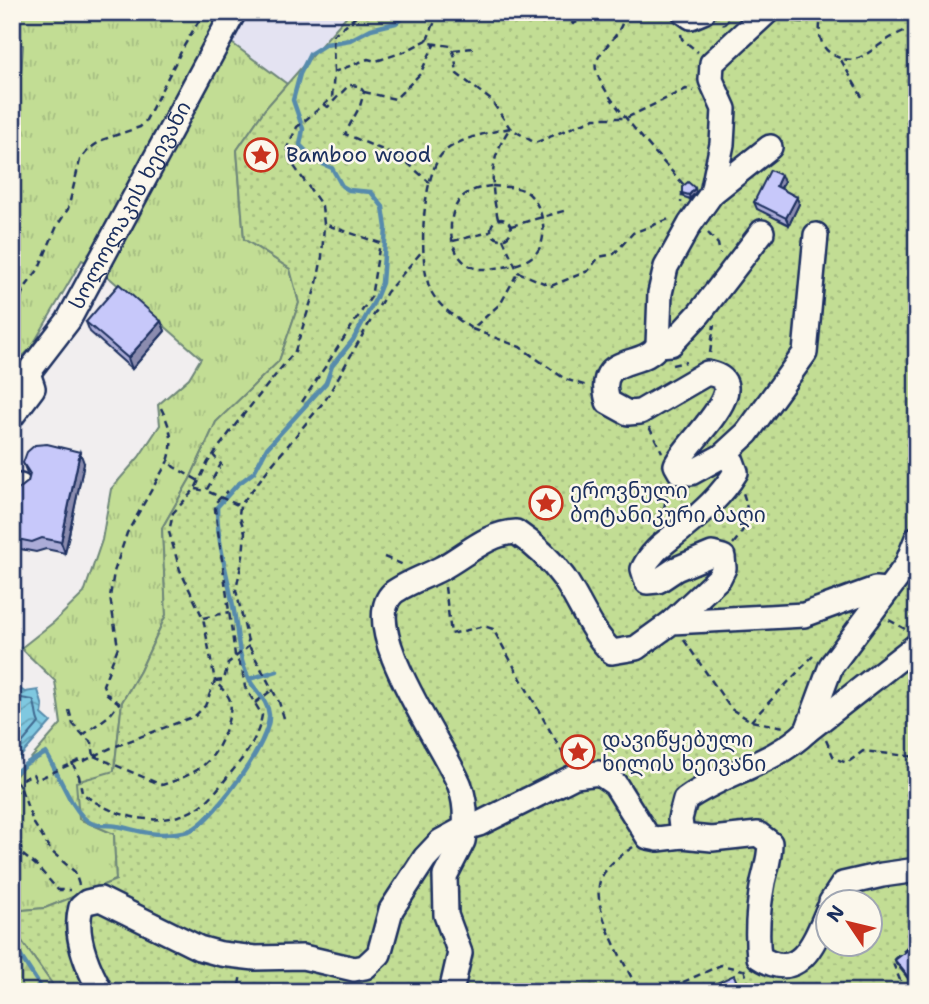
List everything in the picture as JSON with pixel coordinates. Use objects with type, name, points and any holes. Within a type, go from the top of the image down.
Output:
[{"type":"street","name":"სოლოლაკის ხეივანი","points":[[20,381],[68,321],[234,12]]},
{"type":"street","points":[[682,21],[703,12]]},
{"type":"street","points":[[712,193],[722,144],[724,108],[711,80],[712,63],[767,12]]},
{"type":"street","points":[[770,147],[680,216],[660,293],[659,345],[654,352],[613,368],[606,379],[608,402],[628,413],[640,412],[707,373],[717,375],[724,381],[726,396],[718,412],[688,444],[676,465],[680,472],[691,473],[722,456],[747,433],[805,353],[816,235]]},
{"type":"street","points":[[659,345],[671,344],[699,314],[762,232]]},
{"type":"street","points":[[12,416],[33,388],[20,381]]},
{"type":"street","points":[[450,992],[460,953],[446,915],[445,876],[463,841],[466,812],[461,788],[444,750],[423,719],[388,642],[386,604],[393,594],[457,561],[487,540],[516,532],[544,554],[564,578],[598,639],[612,652],[636,648],[672,622],[719,578],[724,568],[723,557],[712,554],[676,569],[658,581],[647,582],[643,569],[657,548],[722,494],[736,472],[732,461],[722,456]]},
{"type":"street","points":[[807,731],[831,666],[906,566],[917,538]]},
{"type":"street","points":[[672,622],[804,615],[875,589],[886,590]]},
{"type":"street","points":[[682,836],[680,819],[685,800],[722,778],[772,758],[794,744],[911,637]]},
{"type":"street","points":[[100,992],[89,972],[79,929],[81,907],[87,902],[100,899],[108,902],[123,912],[199,948],[221,954],[255,958],[303,957],[354,969],[365,967],[379,954],[391,910],[425,858],[441,841],[575,776],[599,773],[615,784],[648,837],[712,839],[758,834],[770,843],[756,934],[760,957],[782,967],[803,957],[814,942]]},
{"type":"street","points":[[840,888],[843,884],[917,870]]},
{"type":"path","points":[[12,319],[24,289],[38,270],[68,208],[80,160],[102,140],[140,127],[145,122],[204,12]]},
{"type":"path","points":[[94,756],[162,785],[190,776],[213,756],[223,739],[231,710],[229,697],[215,681],[202,618],[180,570],[170,532],[173,513],[195,489],[213,455],[295,351],[317,284],[324,224],[322,206],[289,159],[287,148],[297,127],[332,98],[333,35],[362,12]]},
{"type":"path","points":[[334,72],[368,59],[376,61],[404,52],[427,40],[439,12]]},
{"type":"path","points":[[565,12],[573,24],[601,12]]},
{"type":"path","points":[[625,12],[623,23],[613,41],[596,60],[594,70],[604,90],[683,184],[680,216]]},
{"type":"path","points":[[780,12],[802,23],[812,21],[822,12]]},
{"type":"path","points":[[822,12],[818,27],[825,49],[841,60],[862,97]]},
{"type":"path","points":[[682,21],[682,39],[712,63]]},
{"type":"path","points":[[841,60],[857,60],[890,38],[917,25]]},
{"type":"path","points":[[427,40],[451,46],[457,74],[491,100],[510,128],[535,143],[595,118],[626,118],[686,89],[718,96]]},
{"type":"path","points":[[324,105],[328,107],[349,85],[359,86],[364,92],[395,99],[420,74],[435,43]]},
{"type":"path","points":[[454,50],[474,48]]},
{"type":"path","points":[[364,92],[360,106],[345,134],[402,158],[430,183]]},
{"type":"path","points":[[510,128],[466,139],[444,153],[435,166],[426,193],[424,249],[428,286],[433,296],[449,312],[472,329],[520,347],[565,379],[606,392]]},
{"type":"path","points":[[498,219],[492,186],[497,148],[510,128]]},
{"type":"path","points":[[492,186],[523,190],[532,197],[542,218],[541,247],[530,259],[513,265],[474,269],[464,263],[456,251],[451,222],[453,211],[465,194],[492,186]]},
{"type":"path","points":[[511,226],[567,210]]},
{"type":"path","points":[[503,239],[518,272],[551,286],[588,271],[599,257],[614,254],[633,233],[680,216]]},
{"type":"path","points":[[680,216],[702,228],[718,244],[724,281]]},
{"type":"path","points":[[498,219],[504,219],[511,226],[511,232],[503,239],[498,239],[491,232],[491,226],[498,219]]},
{"type":"path","points":[[302,402],[372,297],[380,243],[324,224]]},
{"type":"path","points":[[453,241],[491,232]]},
{"type":"path","points":[[284,718],[279,702],[249,646],[236,590],[243,556],[244,532],[239,515],[240,506],[326,399],[387,292],[424,249]]},
{"type":"path","points":[[472,329],[502,303],[518,272]]},
{"type":"path","points":[[83,735],[110,715],[119,703],[107,694],[103,685],[118,647],[110,597],[114,572],[127,534],[171,452],[171,434],[161,408]]},
{"type":"path","points":[[640,412],[662,450],[664,461]]},
{"type":"path","points":[[207,491],[221,464],[213,455]]},
{"type":"path","points":[[168,461],[199,481]]},
{"type":"path","points":[[657,548],[669,482]]},
{"type":"path","points":[[195,489],[207,491],[240,506]]},
{"type":"path","points":[[70,764],[79,776],[82,793],[100,807],[135,819],[165,818],[196,810],[243,759],[260,731],[262,715],[245,687],[242,669],[235,655],[231,612],[220,555],[215,509],[216,502],[227,491]]},
{"type":"path","points":[[723,557],[747,527],[743,491]]},
{"type":"path","points":[[444,582],[451,634],[484,626],[493,629],[575,776]]},
{"type":"path","points":[[873,610],[911,637]]},
{"type":"path","points":[[202,618],[231,612]]},
{"type":"path","points":[[672,622],[731,709],[751,721],[821,731],[834,758],[847,763],[863,751],[917,757]]},
{"type":"path","points":[[215,681],[224,680],[228,663],[249,646]]},
{"type":"path","points":[[751,721],[814,656]]},
{"type":"path","points":[[12,784],[33,774],[36,780],[70,764],[195,716],[205,706],[215,681]]},
{"type":"path","points":[[255,703],[272,690]]},
{"type":"path","points":[[69,710],[74,724],[92,743],[94,756]]},
{"type":"path","points":[[12,834],[18,839],[23,855],[37,866],[58,890],[79,889],[75,872],[51,851],[33,822],[17,782]]},
{"type":"path","points":[[12,794],[21,789]]},
{"type":"path","points":[[639,992],[604,924],[600,882],[611,863],[648,837]]},
{"type":"path","points":[[905,992],[892,961],[917,940]]},
{"type":"path","points":[[661,992],[721,964],[743,970]]},
{"type":"shaded area","points":[[234,12],[350,12],[287,84],[221,35]]},
{"type":"green space","points":[[17,12],[234,12],[221,35],[287,84],[265,109],[237,150],[244,239],[290,269],[299,303],[279,361],[216,422],[190,479],[162,528],[166,615],[122,702],[114,771],[80,819],[114,834],[116,880],[45,908],[12,911],[12,780],[61,724],[55,681],[21,648],[54,622],[84,593],[102,540],[111,489],[139,457],[160,425],[158,405],[189,378],[201,358],[97,267],[82,260],[31,348],[12,367],[12,83],[21,75],[23,45],[12,40],[12,18]]},
{"type":"green space","name":"ეროვნული ბოტანიკური ბაღი","points":[[350,12],[917,12],[917,992],[58,992],[12,927],[12,911],[45,908],[116,880],[114,834],[79,819],[76,782],[114,771],[122,702],[166,615],[162,528],[190,479],[216,422],[279,361],[299,303],[290,269],[244,239],[237,150],[265,109]]},
{"type":"green space","points":[[12,927],[58,992],[12,992]]},
{"type":"water","points":[[12,684],[25,692],[38,690],[43,707],[42,714],[51,722],[12,766]]},
{"type":"building","points":[[770,170],[781,175],[776,186],[797,197],[786,218],[754,202]]},
{"type":"building","points":[[688,182],[695,188],[689,195],[682,193],[682,187]]},
{"type":"building","points":[[119,284],[161,321],[128,358],[86,322]]},
{"type":"building","points":[[47,444],[80,452],[61,542],[42,538],[32,542],[12,538],[12,493],[28,482],[30,474],[23,463],[27,452],[35,445]]},
{"type":"building","points":[[917,943],[916,963],[917,988],[895,960]]},
{"type":"building","points":[[734,975],[739,988],[731,992],[689,992],[701,987],[702,990]]},
{"type":"waterway","points":[[12,775],[46,753],[72,802],[91,823],[152,834],[180,833],[195,828],[216,808],[241,776],[261,742],[267,727],[268,709],[249,679],[242,661],[220,545],[217,507],[237,485],[254,472],[267,448],[326,383],[332,366],[353,340],[382,283],[386,228],[383,207],[371,192],[349,190],[342,186],[332,168],[316,161],[300,145],[303,129],[293,100],[300,74],[310,54],[326,44],[350,40],[371,29],[396,23],[409,12]]},
{"type":"waterway","points":[[249,679],[277,671]]},
{"type":"waterway","points":[[12,943],[44,992]]},
{"type":"place","name":"Bamboo wood","points":[[261,155]]},
{"type":"place","name":"ეროვნული ბოტანიკური ბაღი","points":[[546,503]]},
{"type":"place","name":"დავიწყებული ხილის ხეივანი","points":[[578,752]]}]
